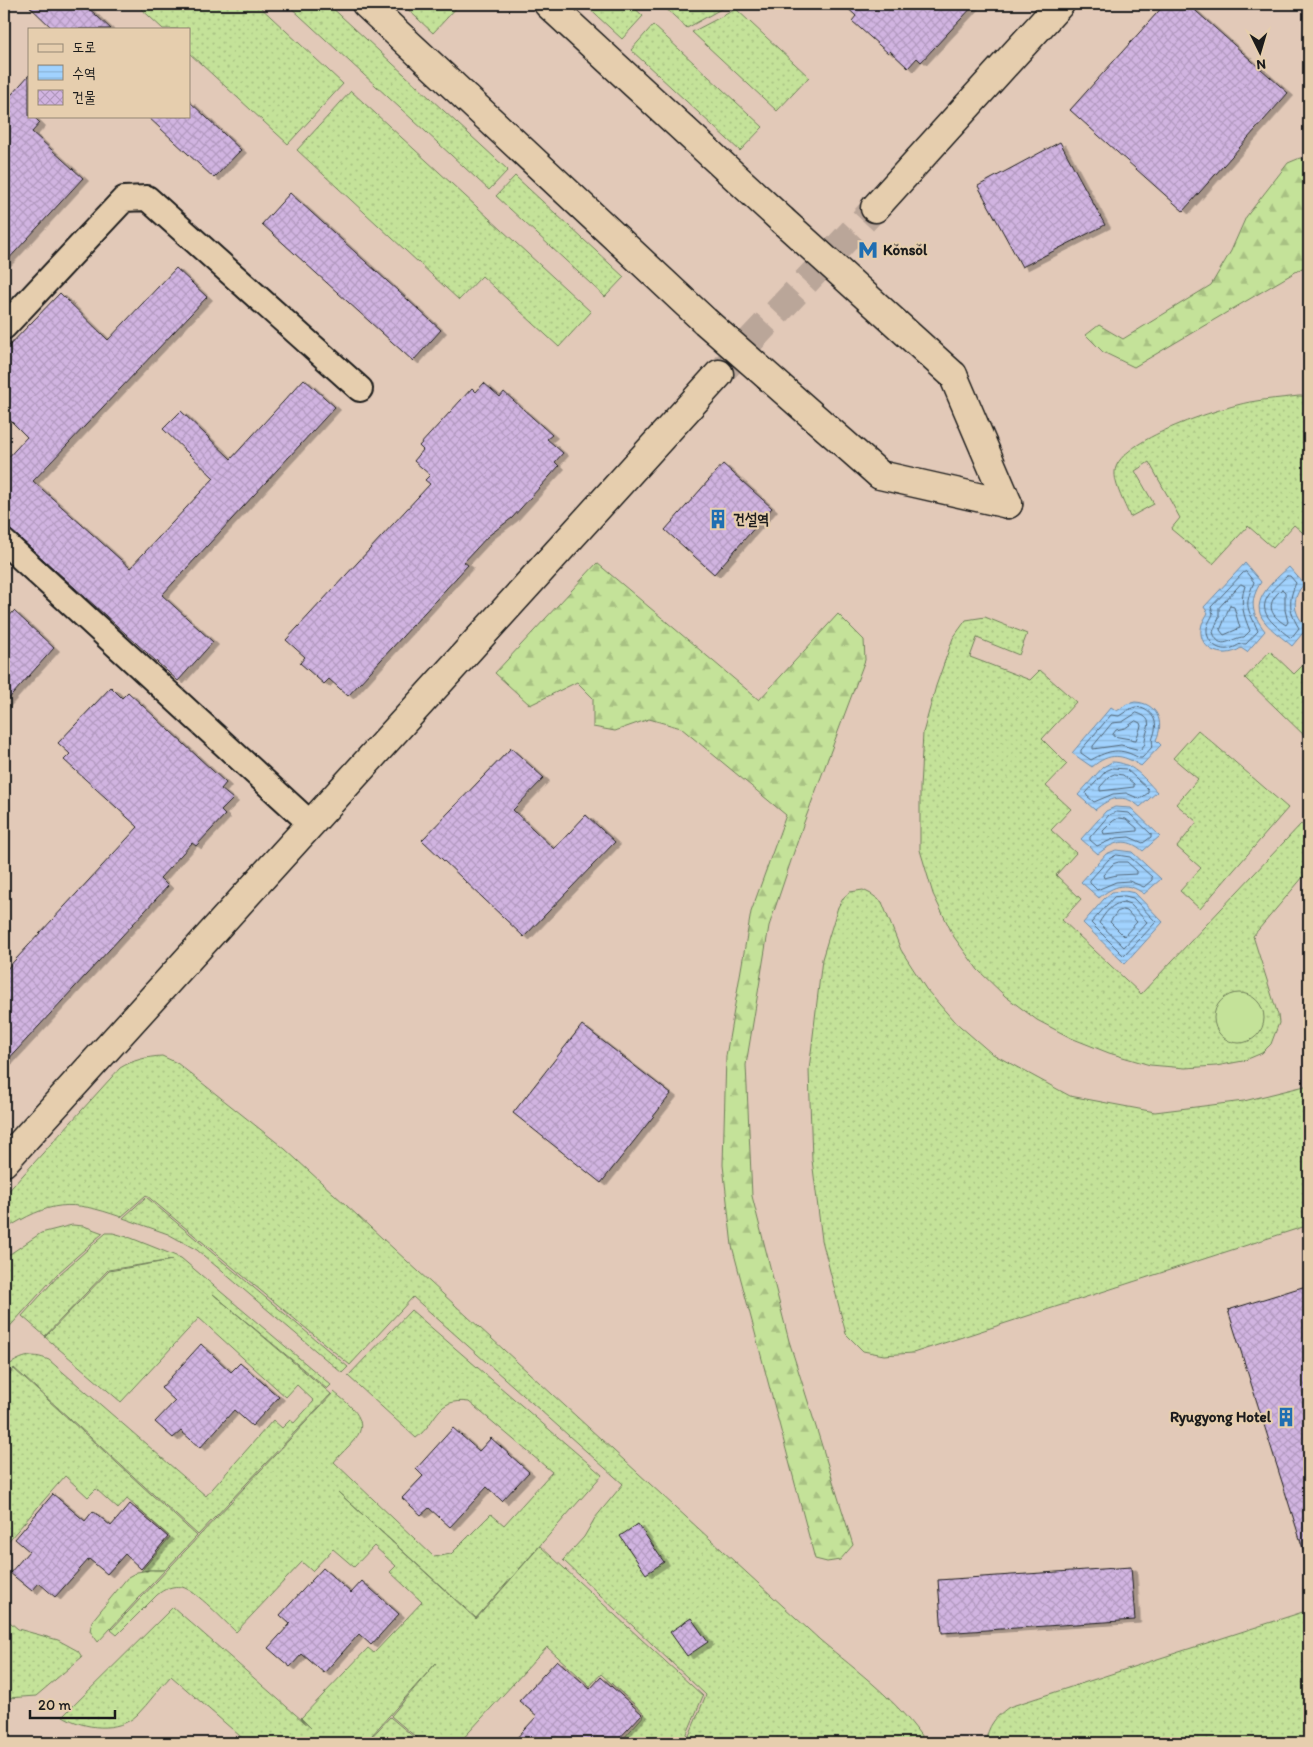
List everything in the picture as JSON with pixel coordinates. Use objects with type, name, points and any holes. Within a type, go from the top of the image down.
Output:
[{"type":"street","points":[[366,4],[705,321],[880,475],[1008,504],[953,376],[548,4]]},
{"type":"street","points":[[875,208],[1060,4]]},
{"type":"street","points":[[4,327],[124,200],[147,198],[360,389]]},
{"type":"street","points":[[4,1162],[719,374]]},
{"type":"street","points":[[4,542],[311,824]]},
{"type":"green space","points":[[136,4],[257,4],[343,84],[288,144],[190,54],[190,28],[162,28]]},
{"type":"green space","points":[[287,4],[328,4],[508,170],[489,190]]},
{"type":"green space","points":[[402,4],[460,4],[433,33]]},
{"type":"green space","points":[[584,4],[630,4],[643,16],[622,39]]},
{"type":"green space","points":[[661,4],[730,4],[687,28]]},
{"type":"green space","points":[[736,9],[809,77],[777,111],[692,32]]},
{"type":"green space","points":[[653,25],[763,127],[740,151],[631,50]]},
{"type":"green space","points":[[351,91],[591,312],[559,347],[482,276],[459,300],[297,150]]},
{"type":"green space","points":[[1300,158],[1309,161],[1309,264],[1134,367],[1103,352],[1086,335],[1099,325],[1123,339],[1211,285],[1231,251],[1246,217],[1288,163]]},
{"type":"green space","points":[[515,176],[624,277],[605,297],[496,196]]},
{"type":"green space","points":[[1309,396],[1309,538],[1294,525],[1273,548],[1248,526],[1213,564],[1171,529],[1180,518],[1149,462],[1135,471],[1154,504],[1130,517],[1117,485],[1115,472],[1116,467],[1124,456],[1137,445],[1155,435],[1218,410],[1250,402]]},
{"type":"green space","points":[[597,563],[759,700],[838,614],[864,640],[865,660],[803,825],[769,926],[746,1065],[752,1196],[789,1341],[853,1545],[840,1560],[827,1562],[815,1559],[732,1246],[723,1165],[726,1056],[751,912],[786,815],[681,728],[649,719],[615,731],[593,727],[593,698],[577,682],[530,705],[495,673]]},
{"type":"green space","points":[[985,617],[1027,634],[1019,655],[977,638],[970,657],[1030,680],[1040,670],[1076,702],[1042,739],[1067,764],[1046,786],[1071,809],[1051,830],[1076,853],[1056,875],[1081,899],[1062,920],[1141,994],[1301,824],[1309,830],[1309,870],[1253,936],[1279,1023],[1271,1044],[1262,1053],[1243,1061],[1216,1066],[1185,1068],[1150,1065],[1109,1053],[1071,1038],[1037,1020],[1005,996],[978,970],[954,937],[933,894],[920,850],[920,788],[923,733],[936,686],[953,638],[966,620]]},
{"type":"green space","points":[[1270,651],[1294,674],[1309,659],[1309,740],[1245,678]]},
{"type":"green space","points":[[1198,730],[1288,808],[1200,909],[1180,891],[1201,868],[1177,847],[1197,822],[1176,804],[1198,779],[1173,758]]},
{"type":"green space","points":[[863,890],[882,902],[901,950],[926,989],[953,1020],[991,1053],[1070,1096],[1155,1112],[1244,1101],[1309,1085],[1309,1225],[913,1353],[884,1355],[863,1351],[846,1334],[822,1240],[812,1160],[809,1070],[822,959],[838,907],[844,897],[850,892]]},
{"type":"green space","points":[[1234,993],[1244,993],[1257,1000],[1264,1013],[1264,1023],[1257,1036],[1244,1043],[1234,1043],[1225,1039],[1218,1032],[1214,1023],[1214,1013],[1218,1004],[1225,997]]},
{"type":"green space","points":[[162,1056],[177,1063],[285,1149],[820,1640],[891,1700],[926,1743],[686,1743],[706,1695],[563,1560],[584,1537],[595,1518],[623,1484],[413,1297],[350,1365],[146,1195],[121,1217],[88,1207],[61,1206],[35,1213],[4,1230],[4,1196],[120,1068],[140,1059]]},
{"type":"green space","points":[[146,1197],[348,1367],[342,1373],[197,1250],[168,1234],[123,1218]]},
{"type":"green space","points":[[72,1225],[84,1226],[103,1233],[58,1273],[4,1333],[4,1258],[41,1233]]},
{"type":"green space","points":[[106,1233],[131,1238],[181,1258],[331,1385],[327,1389],[213,1294],[331,1394],[198,1535],[14,1368],[4,1379],[4,1368],[16,1361],[31,1356],[49,1360],[206,1496],[273,1420],[282,1428],[290,1420],[294,1423],[314,1401],[297,1385],[286,1397],[199,1318],[121,1402],[45,1337],[109,1271],[172,1260],[108,1270],[45,1336],[22,1316],[60,1274]]},
{"type":"green space","points":[[411,1310],[602,1475],[476,1618],[338,1492],[476,1619],[540,1546],[703,1696],[683,1743],[629,1743],[624,1738],[645,1714],[601,1674],[590,1686],[547,1647],[459,1743],[423,1743],[391,1716],[436,1663],[365,1743],[248,1743],[171,1676],[137,1715],[120,1725],[111,1727],[91,1726],[63,1716],[173,1607],[311,1728],[301,1718],[368,1648],[374,1653],[422,1602],[390,1572],[396,1566],[374,1546],[354,1567],[333,1549],[312,1571],[302,1562],[236,1632],[195,1594],[182,1587],[169,1588],[157,1595],[117,1635],[111,1630],[334,1392],[356,1412],[361,1425],[360,1432],[355,1439],[334,1462],[434,1557],[451,1554],[491,1514],[504,1525],[552,1472],[469,1402],[458,1401],[443,1407],[416,1438],[348,1376]]},
{"type":"green space","points":[[14,1369],[197,1536],[165,1570],[141,1571],[170,1537],[127,1499],[118,1509],[96,1489],[88,1497],[65,1476],[4,1546],[4,1381]]},
{"type":"green space","points":[[165,1570],[98,1642],[90,1631],[92,1621],[128,1577],[137,1572]]},
{"type":"green space","points":[[1309,1610],[1309,1743],[985,1743],[993,1722],[1009,1707]]},
{"type":"green space","points":[[4,1617],[18,1629],[58,1640],[78,1651],[82,1657],[36,1696],[8,1698],[4,1695]]},
{"type":"green space","points":[[390,1717],[421,1743],[366,1743]]},
{"type":"water","points":[[1245,563],[1261,582],[1253,601],[1253,607],[1254,613],[1265,631],[1247,652],[1241,648],[1234,652],[1226,653],[1212,650],[1202,640],[1202,624],[1208,613],[1204,607]]},
{"type":"water","points":[[1289,567],[1304,584],[1295,601],[1295,607],[1307,628],[1292,646],[1265,622],[1260,614],[1259,606],[1265,592]]},
{"type":"water","points":[[1143,703],[1154,710],[1160,727],[1156,740],[1161,745],[1141,766],[1128,759],[1116,756],[1098,762],[1092,767],[1072,753],[1111,707],[1117,711],[1127,704]]},
{"type":"water","points":[[1112,762],[1132,768],[1157,792],[1140,807],[1123,798],[1117,798],[1106,802],[1095,810],[1078,795],[1103,767]]},
{"type":"water","points":[[1115,807],[1131,808],[1160,836],[1143,851],[1126,842],[1120,842],[1098,854],[1081,839],[1106,811]]},
{"type":"water","points":[[1116,850],[1132,852],[1161,879],[1144,894],[1132,887],[1121,886],[1110,890],[1099,898],[1081,882],[1106,854]]},
{"type":"water","points":[[1125,891],[1135,893],[1163,922],[1125,964],[1083,923],[1112,892]]},
{"type":"building","points":[[27,4],[84,4],[110,28],[52,28]]},
{"type":"building","points":[[843,4],[975,4],[921,62],[917,58],[908,68],[852,21],[856,16]]},
{"type":"building","points":[[1165,4],[1188,4],[1288,93],[1183,211],[1070,110]]},
{"type":"building","points":[[28,76],[28,118],[35,118],[40,123],[32,132],[83,178],[4,264],[4,103]]},
{"type":"building","points":[[190,102],[241,150],[214,178],[149,118],[190,118]]},
{"type":"building","points":[[1060,142],[1105,225],[1022,267],[978,186]]},
{"type":"building","points":[[290,193],[441,330],[413,361],[262,224]]},
{"type":"building","points":[[176,268],[207,297],[33,481],[130,568],[214,478],[163,429],[181,411],[231,459],[304,379],[335,407],[162,595],[213,642],[178,681],[13,532],[4,526],[4,462],[27,437],[4,414],[4,351],[60,293],[108,340]]},
{"type":"building","points":[[484,383],[500,397],[504,392],[552,435],[547,439],[563,453],[555,462],[559,466],[512,518],[488,536],[464,562],[468,565],[348,696],[329,679],[324,684],[300,663],[305,657],[286,640],[430,484],[425,480],[430,475],[414,461],[423,450],[419,446],[472,388],[476,392]]},
{"type":"building","name":"건설역","points":[[723,464],[772,508],[714,574],[665,530]]},
{"type":"building","points":[[14,611],[54,648],[4,704],[4,622]]},
{"type":"building","points":[[111,687],[122,698],[128,692],[226,783],[221,789],[233,799],[221,811],[225,815],[196,846],[192,843],[160,878],[168,886],[4,1064],[4,972],[138,827],[64,760],[70,754],[58,743]]},
{"type":"building","points":[[511,748],[544,778],[513,810],[554,849],[586,815],[615,842],[524,937],[422,840]]},
{"type":"building","points":[[582,1025],[671,1094],[601,1183],[513,1113]]},
{"type":"building","name":"Ryugyong Hotel","points":[[1309,1285],[1309,1552],[1304,1552],[1228,1310]]},
{"type":"building","points":[[201,1344],[231,1372],[240,1363],[279,1397],[252,1426],[234,1410],[200,1448],[181,1431],[173,1438],[155,1422],[175,1401],[161,1388]]},
{"type":"building","points":[[453,1428],[479,1451],[491,1438],[529,1472],[502,1501],[487,1487],[450,1527],[429,1508],[421,1515],[402,1498],[423,1476],[416,1469]]},
{"type":"building","points":[[53,1494],[85,1521],[93,1511],[111,1526],[130,1504],[168,1537],[141,1569],[125,1554],[107,1574],[89,1559],[55,1597],[39,1583],[32,1591],[10,1573],[29,1551],[15,1539]]},
{"type":"building","points":[[638,1524],[664,1562],[646,1574],[620,1536]]},
{"type":"building","points":[[1131,1567],[1135,1620],[942,1633],[938,1580]]},
{"type":"building","points":[[323,1568],[351,1593],[362,1581],[399,1614],[371,1645],[359,1634],[324,1673],[302,1654],[290,1667],[268,1648],[290,1624],[280,1615]]},
{"type":"building","points":[[691,1618],[708,1642],[687,1656],[670,1632]]},
{"type":"building","points":[[557,1660],[590,1689],[601,1677],[642,1714],[615,1743],[512,1743],[537,1716],[519,1701]]},
{"type":"tunnel","points":[[719,374],[875,208]]},
{"type":"place","name":"Kŏnsŏl","points":[[868,250]]},
{"type":"place","name":"건설역","points":[[718,519]]},
{"type":"place","name":"Ryugyong Hotel","points":[[1286,1417]]}]
